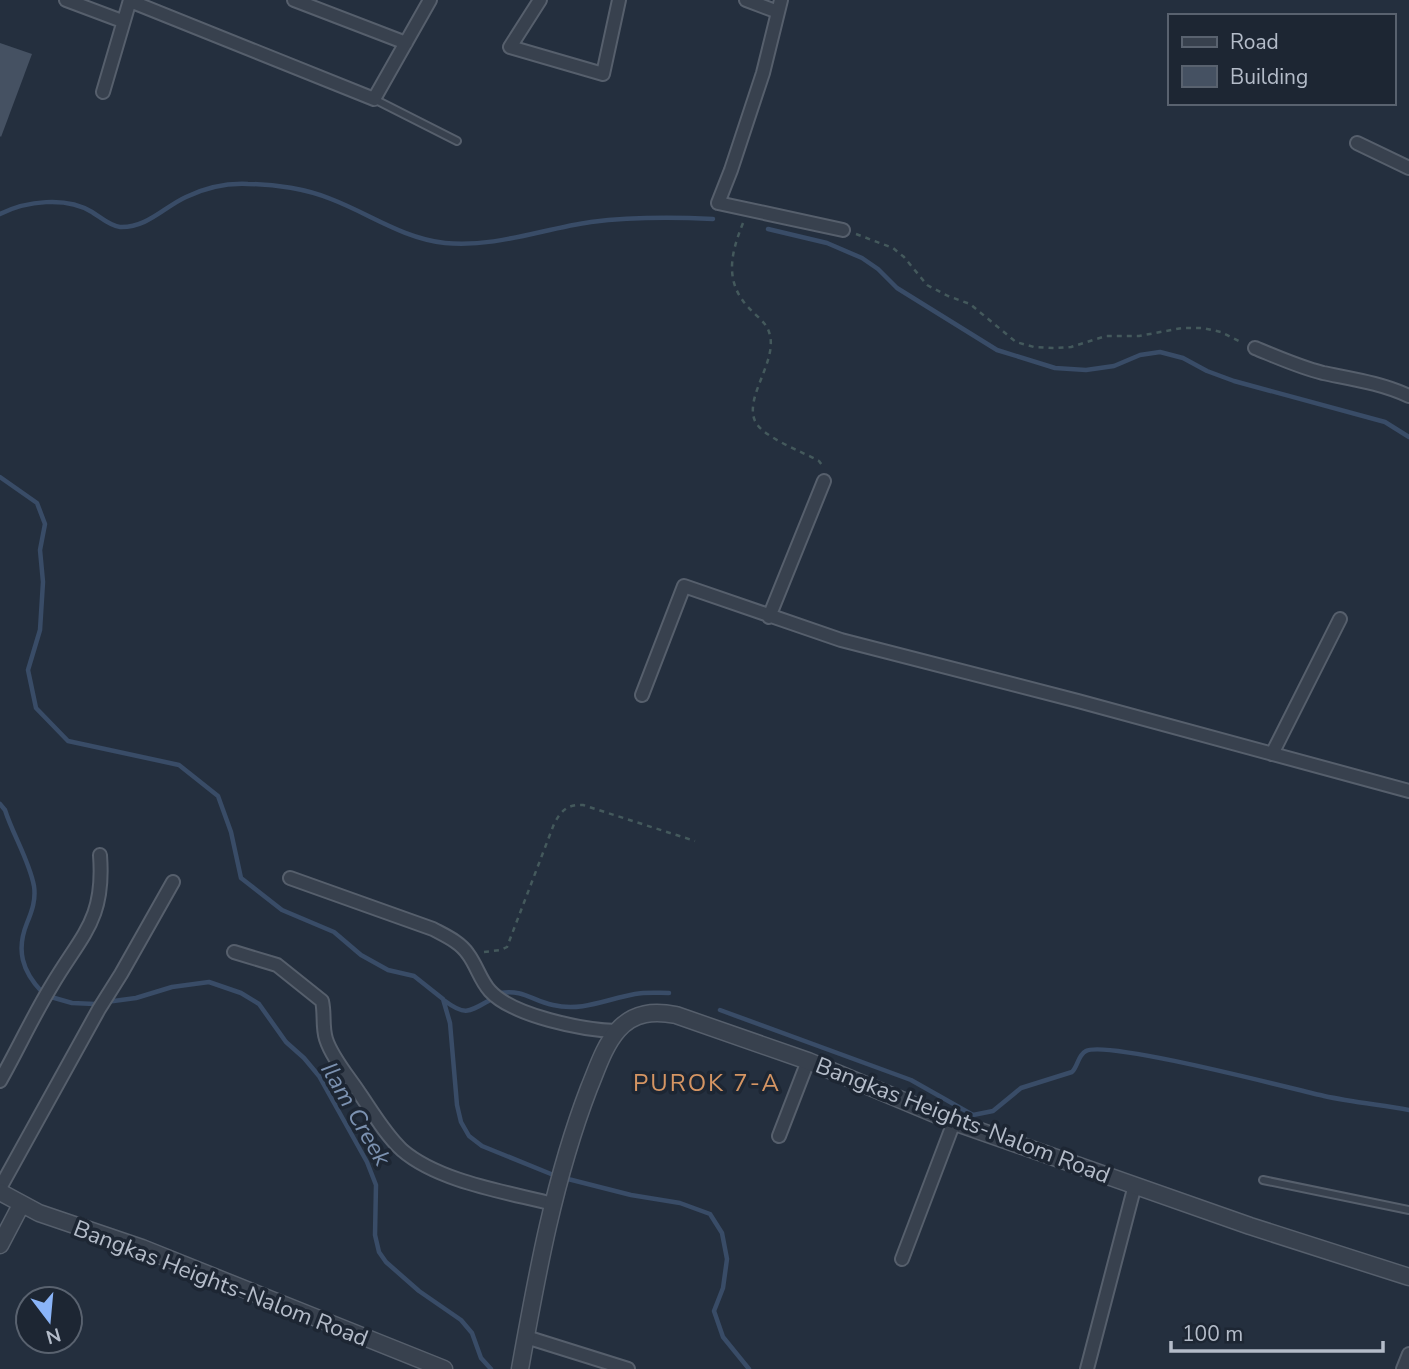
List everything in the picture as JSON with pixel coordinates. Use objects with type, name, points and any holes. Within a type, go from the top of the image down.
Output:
[{"type":"street","points":[[66,0],[122,21]]},
{"type":"street","points":[[103,92],[130,0],[374,99],[430,0]]},
{"type":"street","points":[[294,0],[406,43]]},
{"type":"street","points":[[540,0],[510,47],[603,74],[619,0]]},
{"type":"street","points":[[746,0],[779,6],[764,73],[718,203],[843,230]]},
{"type":"street","points":[[1357,143],[1409,168]]},
{"type":"street","points":[[1255,348],[1293,364],[1367,381],[1409,396]]},
{"type":"street","points":[[769,617],[824,481]]},
{"type":"street","points":[[642,695],[684,586],[841,640],[1409,791]]},
{"type":"street","points":[[1272,754],[1340,619]]},
{"type":"street","points":[[0,1081],[52,985],[96,914],[101,894],[100,855]]},
{"type":"street","points":[[290,878],[433,929],[455,941],[467,953],[481,980],[492,993],[509,1004],[573,1027],[616,1031],[596,1072],[572,1133],[553,1204],[520,1369]]},
{"type":"street","points":[[0,1190],[99,1009],[173,883]]},
{"type":"street","points":[[234,952],[277,965],[322,1001],[326,1039],[334,1055],[383,1128],[401,1149],[421,1164],[447,1174],[478,1185],[553,1204]]},
{"type":"street","name":"Bangkas Heights-Nalom Road","points":[[616,1031],[642,1014],[666,1013],[808,1061],[954,1122],[1409,1277]]},
{"type":"street","points":[[779,1136],[808,1061]]},
{"type":"street","points":[[902,1259],[954,1122]]},
{"type":"street","points":[[1087,1369],[1135,1185]]},
{"type":"street","name":"Bangkas Heights-Nalom Road","points":[[0,1190],[21,1205],[64,1223],[142,1248],[444,1369]]},
{"type":"street","points":[[0,1245],[21,1205]]},
{"type":"street","points":[[526,1337],[628,1369]]},
{"type":"street","points":[[1403,1369],[1409,1354]]},
{"type":"lane","points":[[374,99],[457,141]]},
{"type":"lane","points":[[1263,1180],[1409,1210]]},
{"type":"path","points":[[748,209],[732,256],[731,275],[741,299],[769,332],[768,359],[755,401],[755,421],[766,433],[819,461],[824,467],[824,481]]},
{"type":"path","points":[[843,230],[893,248],[927,285],[970,304],[1016,342],[1034,347],[1071,347],[1106,336],[1139,336],[1182,328],[1203,328],[1221,332],[1255,348]]},
{"type":"path","points":[[467,953],[507,947],[554,824],[559,814],[570,806],[583,805],[695,841]]},
{"type":"building","points":[[0,43],[32,54],[1,137],[0,136]]},
{"type":"waterway","points":[[0,214],[34,203],[58,202],[82,207],[116,226],[130,226],[147,221],[193,194],[217,187],[258,184],[322,195],[400,231],[445,243],[482,243],[606,220],[713,219]]},
{"type":"waterway","points":[[768,229],[827,243],[862,258],[897,288],[997,350],[1055,368],[1086,370],[1114,366],[1140,355],[1160,352],[1183,358],[1234,381],[1385,422],[1409,437]]},
{"type":"waterway","points":[[0,477],[37,503],[45,524],[40,550],[43,582],[40,630],[28,670],[36,708],[68,741],[179,765],[218,796],[231,832],[241,878],[282,910],[334,932],[361,955],[388,970],[414,976],[443,999],[450,1023],[457,1105],[461,1122],[469,1136],[482,1146],[551,1174]]},
{"type":"waterway","name":"Ilam Creek","points":[[0,804],[5,810],[32,876],[33,905],[24,933],[22,951],[26,968],[42,992]]},
{"type":"waterway","name":"Ilam Creek","points":[[106,1002],[136,998],[172,987],[209,982],[241,993],[259,1004],[286,1042],[319,1076],[367,1162],[376,1185],[375,1235],[379,1252],[386,1262],[419,1291],[461,1320],[472,1333],[481,1358],[491,1369]]},
{"type":"waterway","points":[[500,993],[522,994],[564,1007],[594,1004],[639,993],[669,993]]},
{"type":"waterway","name":"Ilam Creek","points":[[51,997],[72,1003],[95,1004]]},
{"type":"waterway","points":[[445,1001],[467,1011],[490,1000]]},
{"type":"waterway","points":[[720,1010],[911,1080],[973,1115],[993,1111],[1021,1088],[1072,1072],[1083,1053],[1101,1049],[1161,1058],[1324,1096],[1409,1110]]},
{"type":"waterway","points":[[568,1179],[631,1195],[680,1203],[710,1214],[722,1233],[727,1259],[723,1288],[714,1311],[723,1337],[749,1369]]},
{"type":"district","name":"PUROK 7-A","points":[[707,1083]]}]
